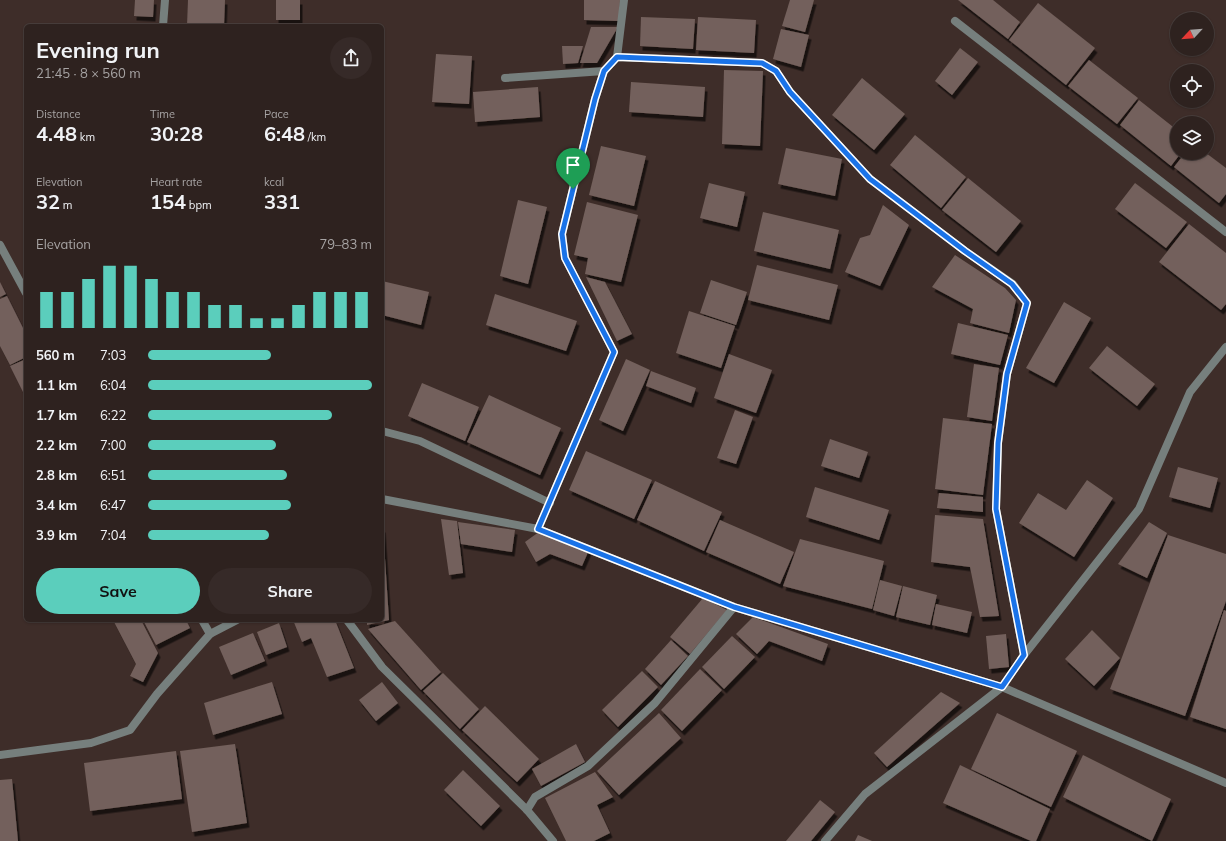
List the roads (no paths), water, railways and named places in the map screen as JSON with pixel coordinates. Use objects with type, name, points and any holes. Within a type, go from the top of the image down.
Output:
[{"type":"street","points":[[163,24],[165,0]]},
{"type":"street","points":[[538,529],[614,352],[565,258],[562,234],[595,99],[604,71],[617,57],[624,0]]},
{"type":"street","points":[[956,21],[1226,232]]},
{"type":"street","points":[[617,57],[762,63],[776,71],[790,92],[870,179],[965,251],[1012,284],[1027,303],[1007,374],[998,443],[996,509],[1024,655]]},
{"type":"street","points":[[505,78],[604,71]]},
{"type":"street","points":[[0,245],[24,289]]},
{"type":"street","points":[[825,841],[865,794],[1002,687],[1024,655],[1139,509],[1190,392],[1226,347]]},
{"type":"street","points":[[384,432],[420,441],[550,502]]},
{"type":"street","points":[[384,499],[538,529],[734,607],[1002,687],[1226,783]]},
{"type":"street","points":[[527,810],[535,797],[588,766],[655,703],[734,607]]},
{"type":"street","points":[[203,622],[210,634]]},
{"type":"street","points":[[0,755],[91,743],[130,730],[157,694],[210,634],[233,622]]},
{"type":"street","points":[[348,622],[382,667],[527,810],[553,841]]}]
